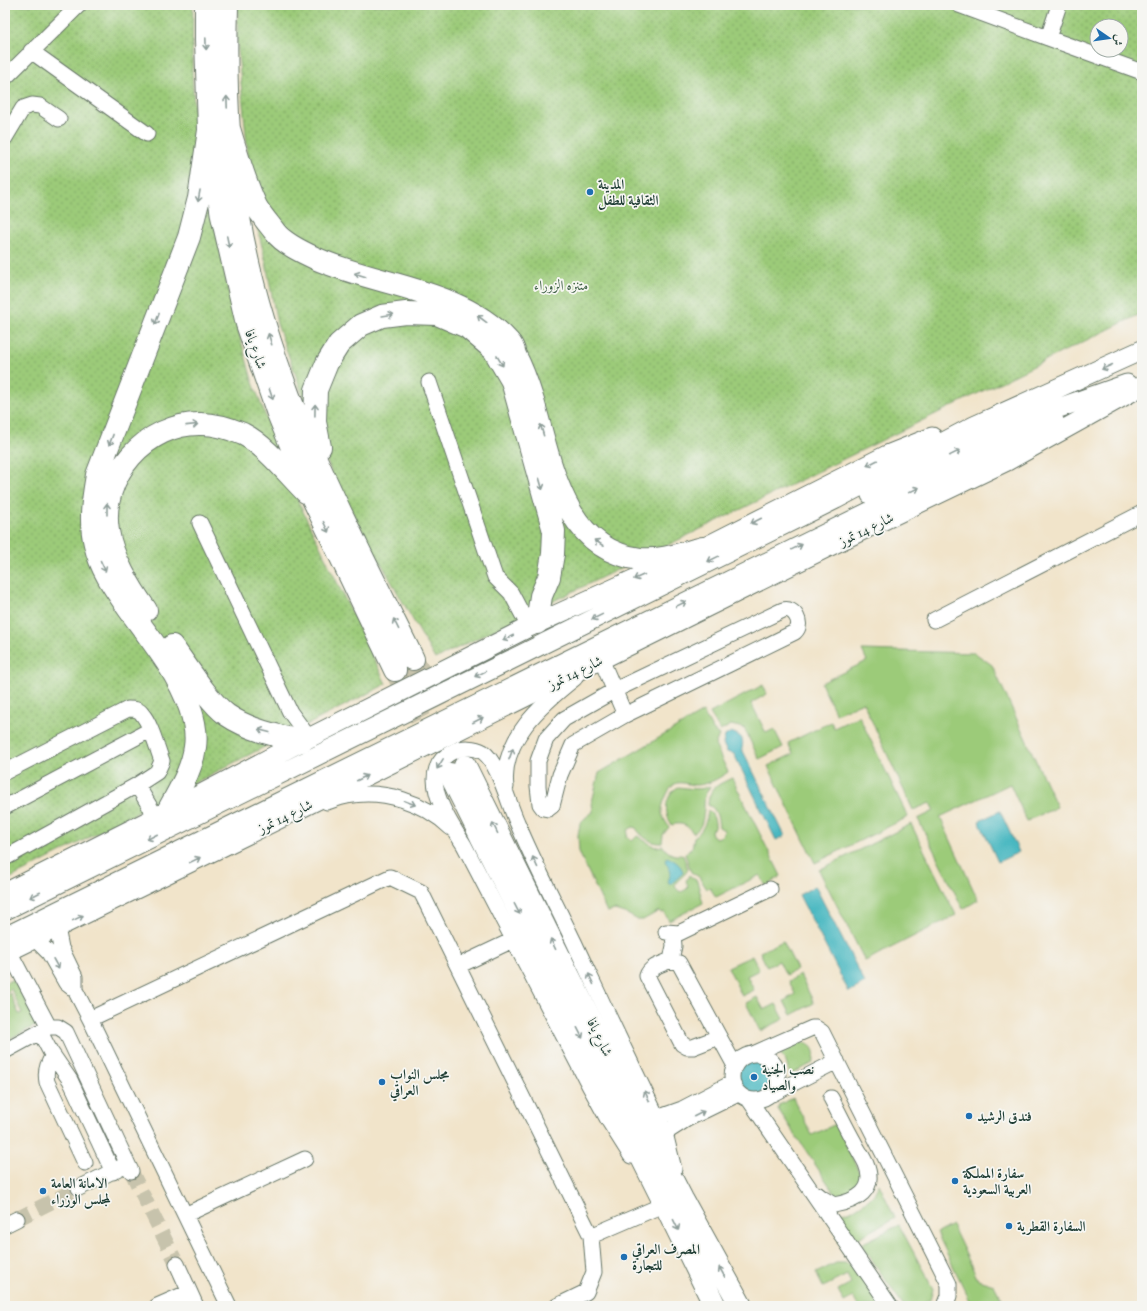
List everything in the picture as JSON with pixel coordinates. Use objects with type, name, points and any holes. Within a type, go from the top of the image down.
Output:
[{"type":"highway","name":"شارع يافا","points":[[206,5],[206,39],[218,127],[253,282],[274,352],[321,494],[395,670]]},
{"type":"highway","name":"شارع يافا","points":[[218,127],[226,40],[226,5]]},
{"type":"highway","points":[[218,127],[242,171],[257,208],[276,234],[300,251],[328,264],[427,294],[480,316],[510,343],[526,375],[560,492],[574,519],[594,541],[614,552],[640,559],[666,558],[703,548]]},
{"type":"highway","points":[[162,814],[191,766],[196,746],[194,720],[185,694],[172,671],[114,588],[101,562],[95,545],[91,524],[92,502],[97,475],[189,237],[218,127]]},
{"type":"highway","points":[[321,494],[315,422],[316,390],[327,363],[339,344],[361,326],[382,316],[406,313],[437,314],[467,327],[494,350],[512,381],[554,531],[553,554],[549,578],[541,596],[533,625]]},
{"type":"highway","points":[[305,740],[248,727],[227,715],[207,694],[140,602],[114,554],[108,530],[107,502],[114,480],[128,459],[143,445],[158,434],[180,426],[202,424],[223,427],[243,435],[261,447],[321,494]]},
{"type":"highway","name":"شارع يافا","points":[[321,494],[413,659]]},
{"type":"highway","name":"شارع يافا","points":[[457,770],[617,1073],[674,1202],[715,1306]]},
{"type":"highway","name":"شارع يافا","points":[[674,1202],[741,1306]]},
{"type":"main road","points":[[5,910],[836,499],[974,426],[1142,350]]},
{"type":"main road","name":"شارع 14 تموز","points":[[5,926],[453,705],[847,506],[988,437],[1056,409],[1142,378]]},
{"type":"main road","points":[[6,947],[1043,426],[1142,382]]},
{"type":"main road","name":"شارع 14 تموز","points":[[6,947],[35,939],[599,660],[1007,461],[1142,386]]},
{"type":"main road","points":[[5,893],[533,625],[703,548],[904,448],[939,435],[974,426]]},
{"type":"street","points":[[5,78],[79,5]]},
{"type":"street","points":[[959,5],[1142,72]]},
{"type":"street","points":[[1048,38],[1059,5]]},
{"type":"street","points":[[31,51],[147,134]]},
{"type":"street","points":[[5,138],[23,108],[32,104],[40,106],[59,119]]},
{"type":"street","points":[[429,382],[495,578],[511,593],[533,625]]},
{"type":"street","points":[[934,620],[1142,514]]},
{"type":"street","points":[[200,523],[290,712],[305,740]]},
{"type":"street","points":[[788,608],[792,610],[799,624],[798,629],[795,632],[625,716],[573,745],[560,775],[552,806],[548,809],[543,808],[540,804],[538,786],[538,761],[546,739],[564,719],[615,690],[788,608]]},
{"type":"street","points":[[510,806],[505,778],[509,757],[521,731],[539,708],[599,660],[615,690],[625,716]]},
{"type":"street","points":[[5,772],[128,709],[136,709],[142,712],[162,762],[157,772],[137,785],[5,858]]},
{"type":"street","points":[[5,808],[150,730]]},
{"type":"street","points":[[465,748],[483,752],[494,766],[517,823],[664,1133],[674,1202],[637,1165],[607,1118],[439,799],[435,778],[437,769],[441,761],[456,750],[465,748]]},
{"type":"street","points":[[137,785],[162,814]]},
{"type":"street","points":[[291,813],[347,796],[369,794],[391,796],[413,803],[433,814],[457,833]]},
{"type":"street","points":[[90,1019],[390,876],[421,892],[591,1236],[594,1272],[586,1292],[557,1306]]},
{"type":"street","points":[[671,960],[674,946],[670,933],[679,933],[770,890]]},
{"type":"street","points":[[57,928],[61,948],[75,978],[75,990]]},
{"type":"street","points":[[35,939],[49,953],[66,983],[75,990],[229,1306]]},
{"type":"street","points":[[458,966],[513,940]]},
{"type":"street","points":[[6,947],[44,1030],[52,1056],[70,1080],[113,1172]]},
{"type":"street","points":[[719,1037],[693,1047],[687,1047],[682,1044],[647,976],[648,972],[652,968],[671,960],[679,963],[735,1066]]},
{"type":"street","points":[[5,1051],[44,1030],[58,1027],[69,1036],[129,1168],[113,1172],[80,1188]]},
{"type":"street","points":[[890,1306],[801,1175],[740,1092],[732,1071],[739,1060],[746,1056],[812,1028],[816,1028],[822,1032],[949,1284],[949,1296],[945,1306]]},
{"type":"street","points":[[753,1054],[761,1054],[769,1058],[776,1067],[779,1079],[777,1087],[772,1094]]},
{"type":"street","points":[[52,1056],[47,1065],[47,1082],[85,1163]]},
{"type":"street","points":[[657,1118],[740,1092],[758,1101],[837,1061]]},
{"type":"street","points":[[664,1133],[740,1092]]},
{"type":"street","points":[[801,1175],[822,1198],[834,1205],[847,1202],[860,1196],[866,1188],[870,1178],[866,1165],[831,1098]]},
{"type":"street","points":[[185,1215],[305,1159]]},
{"type":"street","points":[[591,1236],[674,1202]]},
{"type":"street","points":[[177,1264],[196,1306]]},
{"type":"street","points":[[157,1306],[189,1292]]},
{"type":"green space","points":[[5,5],[193,5],[192,72],[197,159],[214,220],[231,304],[252,380],[298,501],[386,684],[5,881]]},
{"type":"green space","name":"متنزه الزوراء","points":[[238,5],[1142,5],[1142,313],[435,659],[334,480],[277,324],[266,263],[253,209],[237,41]]},
{"type":"green space","points":[[862,650],[975,653],[992,665],[1057,807],[1027,821],[1010,784],[940,817],[978,900],[963,909],[918,819],[934,811],[930,803],[913,810],[863,702],[836,714],[821,683],[867,661]]},
{"type":"green space","points":[[763,685],[767,694],[751,703],[766,733],[774,729],[783,747],[759,759],[744,728],[731,725],[720,731],[710,713]]},
{"type":"green space","points":[[703,712],[713,730],[719,735],[715,745],[728,772],[707,783],[693,785],[677,783],[671,787],[665,798],[662,809],[663,816],[669,827],[663,835],[662,843],[647,839],[633,827],[628,830],[627,837],[632,841],[637,836],[655,847],[663,846],[672,854],[683,855],[688,869],[675,886],[681,892],[687,889],[688,885],[686,881],[689,875],[697,881],[703,903],[669,921],[664,912],[661,913],[659,911],[643,920],[638,920],[615,910],[607,912],[579,852],[578,835],[580,824],[593,812],[592,802],[599,773]]},
{"type":"green space","points":[[859,716],[908,817],[815,863],[768,766],[793,754],[788,743],[831,722],[834,728]]},
{"type":"green space","points":[[732,778],[781,876],[766,886],[760,875],[716,897],[710,888],[707,889],[699,877],[691,872],[685,854],[692,848],[694,837],[700,832],[704,825],[708,810],[715,820],[715,828],[711,831],[712,835],[716,838],[723,834],[724,830],[719,827],[715,811],[708,805],[712,791],[722,783]]},
{"type":"green space","points":[[710,786],[705,796],[703,817],[700,827],[693,833],[684,825],[672,825],[667,815],[667,804],[670,795],[674,790],[678,787],[698,789]]},
{"type":"green space","points":[[911,824],[956,915],[865,961],[819,870]]},
{"type":"green space","points":[[783,941],[797,969],[786,975],[779,961],[767,967],[760,952]]},
{"type":"green space","points":[[752,956],[759,970],[747,976],[754,990],[742,996],[728,967]]},
{"type":"green space","points":[[800,975],[814,1003],[791,1015],[784,1001],[795,994],[789,981]]},
{"type":"green space","points":[[15,979],[37,1025],[5,1041],[5,997],[10,993],[19,1014],[22,1013],[11,989],[5,993],[5,983]]},
{"type":"green space","points":[[757,997],[764,1010],[776,1004],[784,1019],[760,1031],[746,1003]]},
{"type":"green space","points":[[801,1042],[813,1049],[813,1063],[790,1075],[785,1059],[779,1052]]},
{"type":"green space","points":[[793,1098],[812,1135],[836,1124],[861,1176],[857,1188],[837,1197],[778,1109],[779,1105]]},
{"type":"green space","points":[[879,1184],[895,1218],[855,1240],[836,1213],[849,1212],[867,1201],[874,1194]]},
{"type":"green space","points":[[899,1225],[933,1289],[930,1300],[918,1306],[903,1305],[861,1244]]},
{"type":"green space","points":[[952,1225],[978,1280],[994,1285],[1005,1306],[966,1306],[971,1303],[937,1233]]},
{"type":"green space","points":[[836,1263],[846,1263],[854,1266],[881,1306],[858,1306],[853,1297],[844,1302],[838,1290],[851,1283],[847,1275],[823,1287],[816,1273]]},
{"type":"water","points":[[731,732],[741,738],[743,742],[742,749],[785,836],[776,840],[734,754],[727,752],[723,744],[725,736]]},
{"type":"water","points":[[1000,811],[1019,852],[998,862],[979,821]]},
{"type":"water","points":[[667,857],[679,865],[683,873],[671,884],[668,882],[671,872],[665,861]]},
{"type":"water","points":[[815,886],[865,983],[849,992],[799,895]]},
{"type":"water","points":[[759,1060],[768,1065],[772,1071],[772,1085],[768,1091],[759,1096],[751,1096],[742,1091],[738,1085],[737,1074],[742,1065],[748,1061]]},
{"type":"tunnel","points":[[413,659],[452,739]]},
{"type":"tunnel","points":[[395,670],[450,774]]},
{"type":"tunnel","points":[[131,1171],[177,1264]]},
{"type":"tunnel","points":[[17,1219],[79,1188]]},
{"type":"place","name":"المدينة الثقافية للطفل","points":[[590,192]]},
{"type":"place","name":"نصب الجنية والصياد","points":[[754,1077]]},
{"type":"place","name":"مجلس النواب العراقي","points":[[382,1082]]},
{"type":"place","name":"فندق الرشيد","points":[[969,1116]]},
{"type":"place","name":"سفارة المملكة العربية السعودية","points":[[955,1181]]},
{"type":"place","name":"الامانة العامة لمجلس الوزراء","points":[[43,1191]]},
{"type":"place","name":"السفارة القطرية","points":[[1009,1226]]},
{"type":"place","name":"المصرف العراقي للتجارة","points":[[624,1257]]}]
